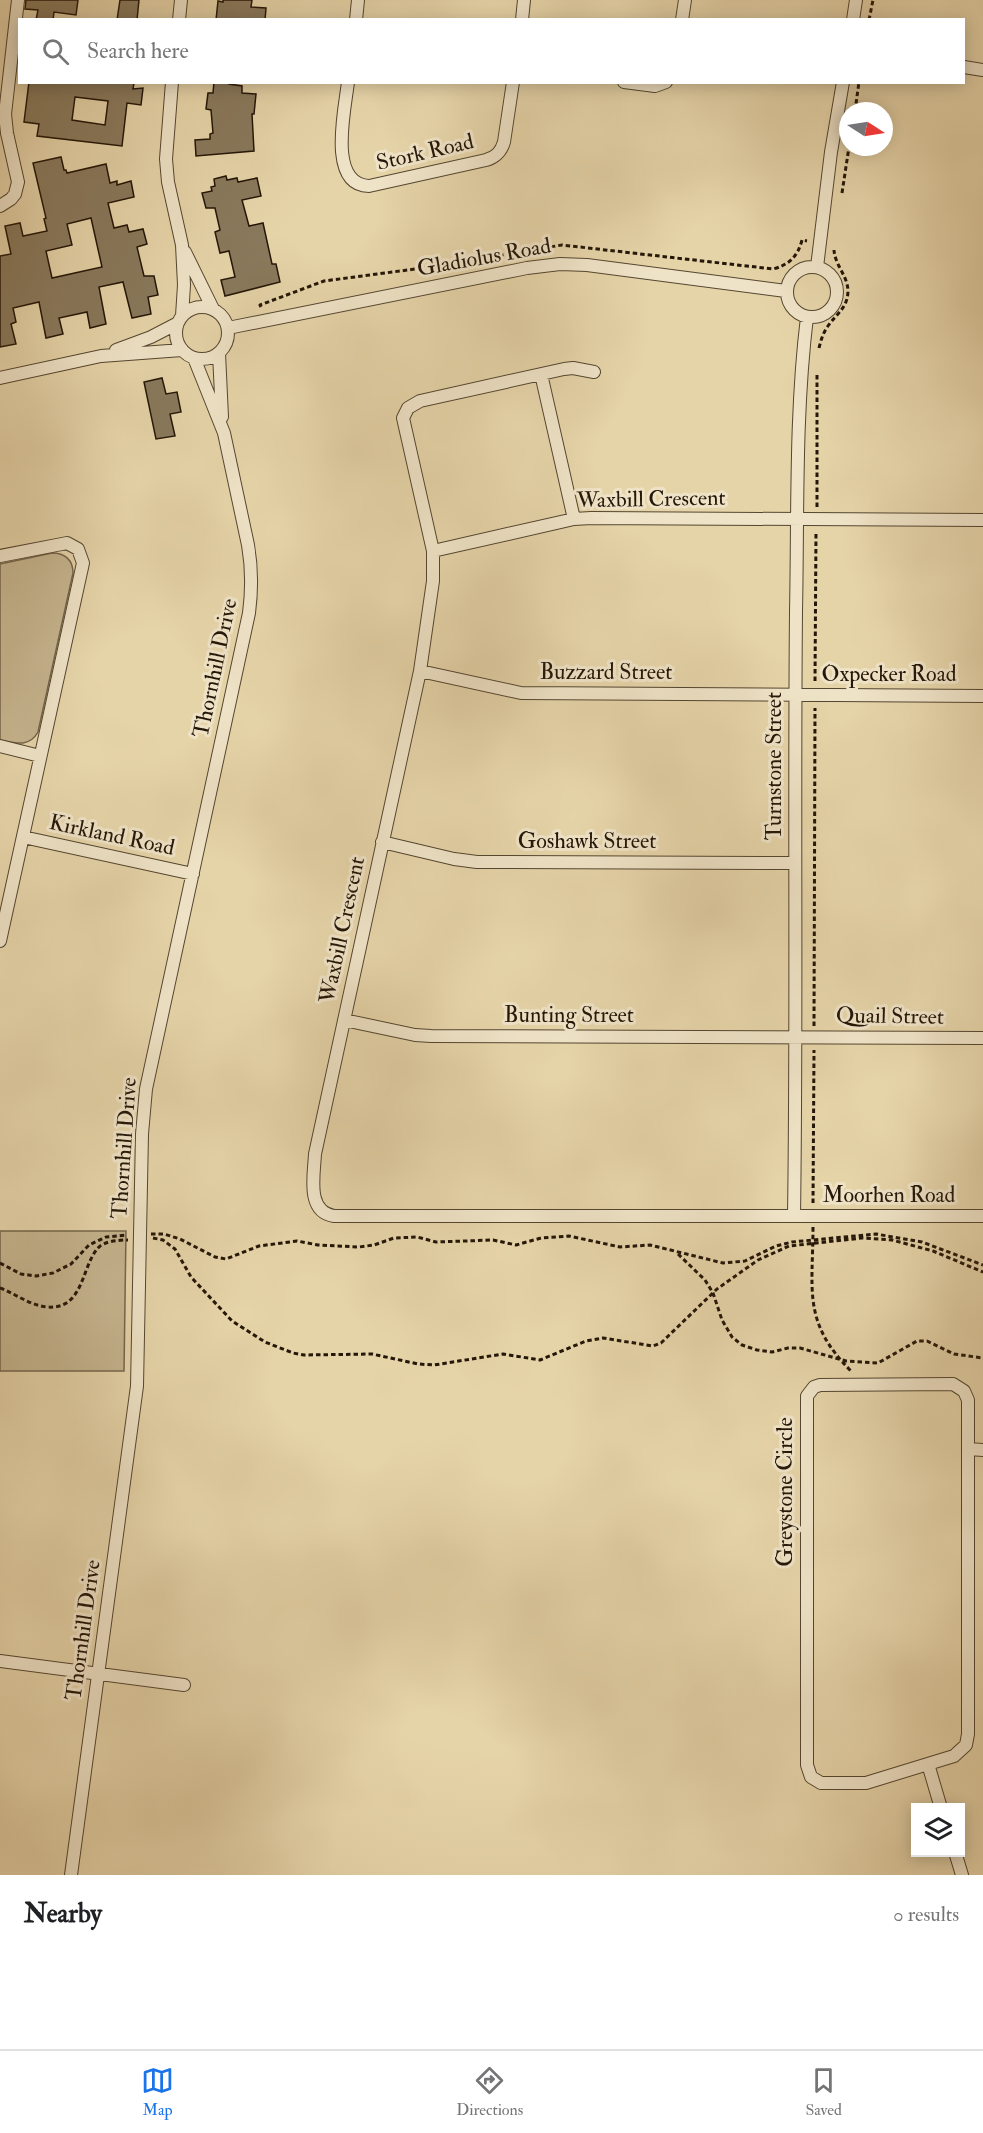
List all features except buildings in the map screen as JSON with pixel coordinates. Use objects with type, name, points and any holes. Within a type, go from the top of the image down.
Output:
[{"type":"street","points":[[0,206],[11,199],[18,182],[5,114],[18,0]]},
{"type":"street","points":[[179,18],[181,0]]},
{"type":"street","points":[[356,18],[358,0]]},
{"type":"street","points":[[522,18],[524,0]]},
{"type":"street","points":[[682,18],[685,0]]},
{"type":"street","points":[[853,18],[856,0]]},
{"type":"street","points":[[965,67],[983,70]]},
{"type":"street","points":[[172,84],[166,159],[168,182],[182,245],[184,285],[176,339],[182,350],[194,358],[212,358],[225,346],[228,328],[225,320],[213,309],[182,245]]},
{"type":"street","name":"Stork Road","points":[[348,84],[342,138],[344,162],[347,173],[353,181],[363,186],[486,160],[495,156],[504,142],[513,84]]},
{"type":"street","points":[[640,84],[655,86],[660,84]]},
{"type":"street","points":[[817,267],[831,152],[843,84]]},
{"type":"street","name":"Gladiolus Road","points":[[228,328],[516,270],[560,264],[587,265],[786,291]]},
{"type":"street","points":[[808,267],[817,267],[825,270],[836,284],[836,301],[824,314],[807,317],[792,308],[786,291],[793,275],[808,267]]},
{"type":"street","points":[[101,356],[151,337],[196,307],[213,309]]},
{"type":"street","name":"Turnstone Street","points":[[794,1216],[797,1036],[795,695],[801,367],[807,317]]},
{"type":"street","points":[[0,378],[101,356],[182,350]]},
{"type":"street","name":"Thornhill Drive","points":[[71,1875],[137,1386],[142,1134],[146,1089],[252,595],[248,545],[224,433],[219,353]]},
{"type":"street","name":"Thornhill Drive","points":[[194,358],[224,433]]},
{"type":"street","points":[[433,551],[403,423],[405,413],[416,403],[541,374],[573,368],[594,372]]},
{"type":"street","points":[[541,374],[574,519]]},
{"type":"street","name":"Waxbill Crescent","points":[[794,1216],[327,1215],[319,1209],[315,1202],[315,1155],[420,671],[433,581],[433,551],[574,519],[983,520]]},
{"type":"street","points":[[0,556],[62,543],[74,545],[82,555],[81,574],[23,837],[4,908],[0,941]]},
{"type":"street","name":"Buzzard Street","points":[[420,671],[521,693],[795,695]]},
{"type":"street","name":"Oxpecker Road","points":[[795,695],[983,696]]},
{"type":"street","points":[[0,746],[40,756]]},
{"type":"street","name":"Kirkland Road","points":[[23,837],[193,874]]},
{"type":"street","name":"Goshawk Street","points":[[382,843],[477,862],[795,863]]},
{"type":"street","name":"Bunting Street","points":[[344,1020],[415,1035],[431,1036],[797,1036]]},
{"type":"street","name":"Quail Street","points":[[797,1036],[983,1038]]},
{"type":"street","name":"Moorhen Road","points":[[794,1216],[983,1216]]},
{"type":"street","name":"Greystone Circle","points":[[862,1384],[957,1385],[964,1391],[968,1400],[968,1739],[959,1753],[866,1783],[821,1783],[811,1777],[807,1769],[806,1402],[810,1391],[820,1385],[862,1384]]},
{"type":"street","points":[[969,1449],[983,1449]]},
{"type":"street","points":[[0,1661],[184,1685]]},
{"type":"street","points":[[928,1764],[940,1803]]},
{"type":"street","points":[[957,1857],[962,1875]]},
{"type":"path","points":[[869,18],[873,0]]},
{"type":"path","points":[[856,102],[859,84]]},
{"type":"path","points":[[842,193],[848,156]]},
{"type":"path","points":[[817,353],[826,327],[842,311],[847,298],[847,284],[837,265],[834,246]]},
{"type":"path","points":[[817,365],[813,1296],[817,1324],[825,1341],[862,1384]]},
{"type":"path","points":[[0,1288],[30,1303],[49,1307],[62,1304],[74,1296],[84,1281],[98,1247],[107,1243],[164,1234],[180,1239],[215,1257],[226,1258],[259,1246],[297,1241],[318,1245],[359,1247],[394,1238],[417,1237],[436,1242],[494,1240],[516,1245],[542,1238],[569,1236],[620,1247],[650,1245],[723,1263],[745,1261],[776,1246],[813,1239],[876,1234],[922,1242],[983,1265]]},
{"type":"path","points":[[0,1263],[21,1274],[36,1276],[53,1273],[71,1264],[89,1245],[106,1237],[163,1240],[175,1249],[191,1277],[232,1322],[249,1334],[279,1349],[304,1355],[372,1354],[418,1364],[434,1365],[503,1354],[540,1360],[586,1341],[603,1338],[653,1346],[661,1343],[713,1293],[758,1260],[789,1246],[862,1238],[892,1240],[933,1251],[983,1272]]},
{"type":"path","points":[[677,1252],[705,1280],[713,1293],[722,1320],[732,1337],[742,1345],[772,1352],[800,1348],[839,1359],[878,1363],[917,1341],[927,1341],[954,1354],[983,1358]]},
{"type":"shaded area","points":[[52,553],[61,554],[67,558],[72,564],[73,573],[38,732],[26,742],[0,740],[0,564]]},
{"type":"shaded area","points":[[0,1231],[126,1231],[124,1371],[0,1371]]}]
